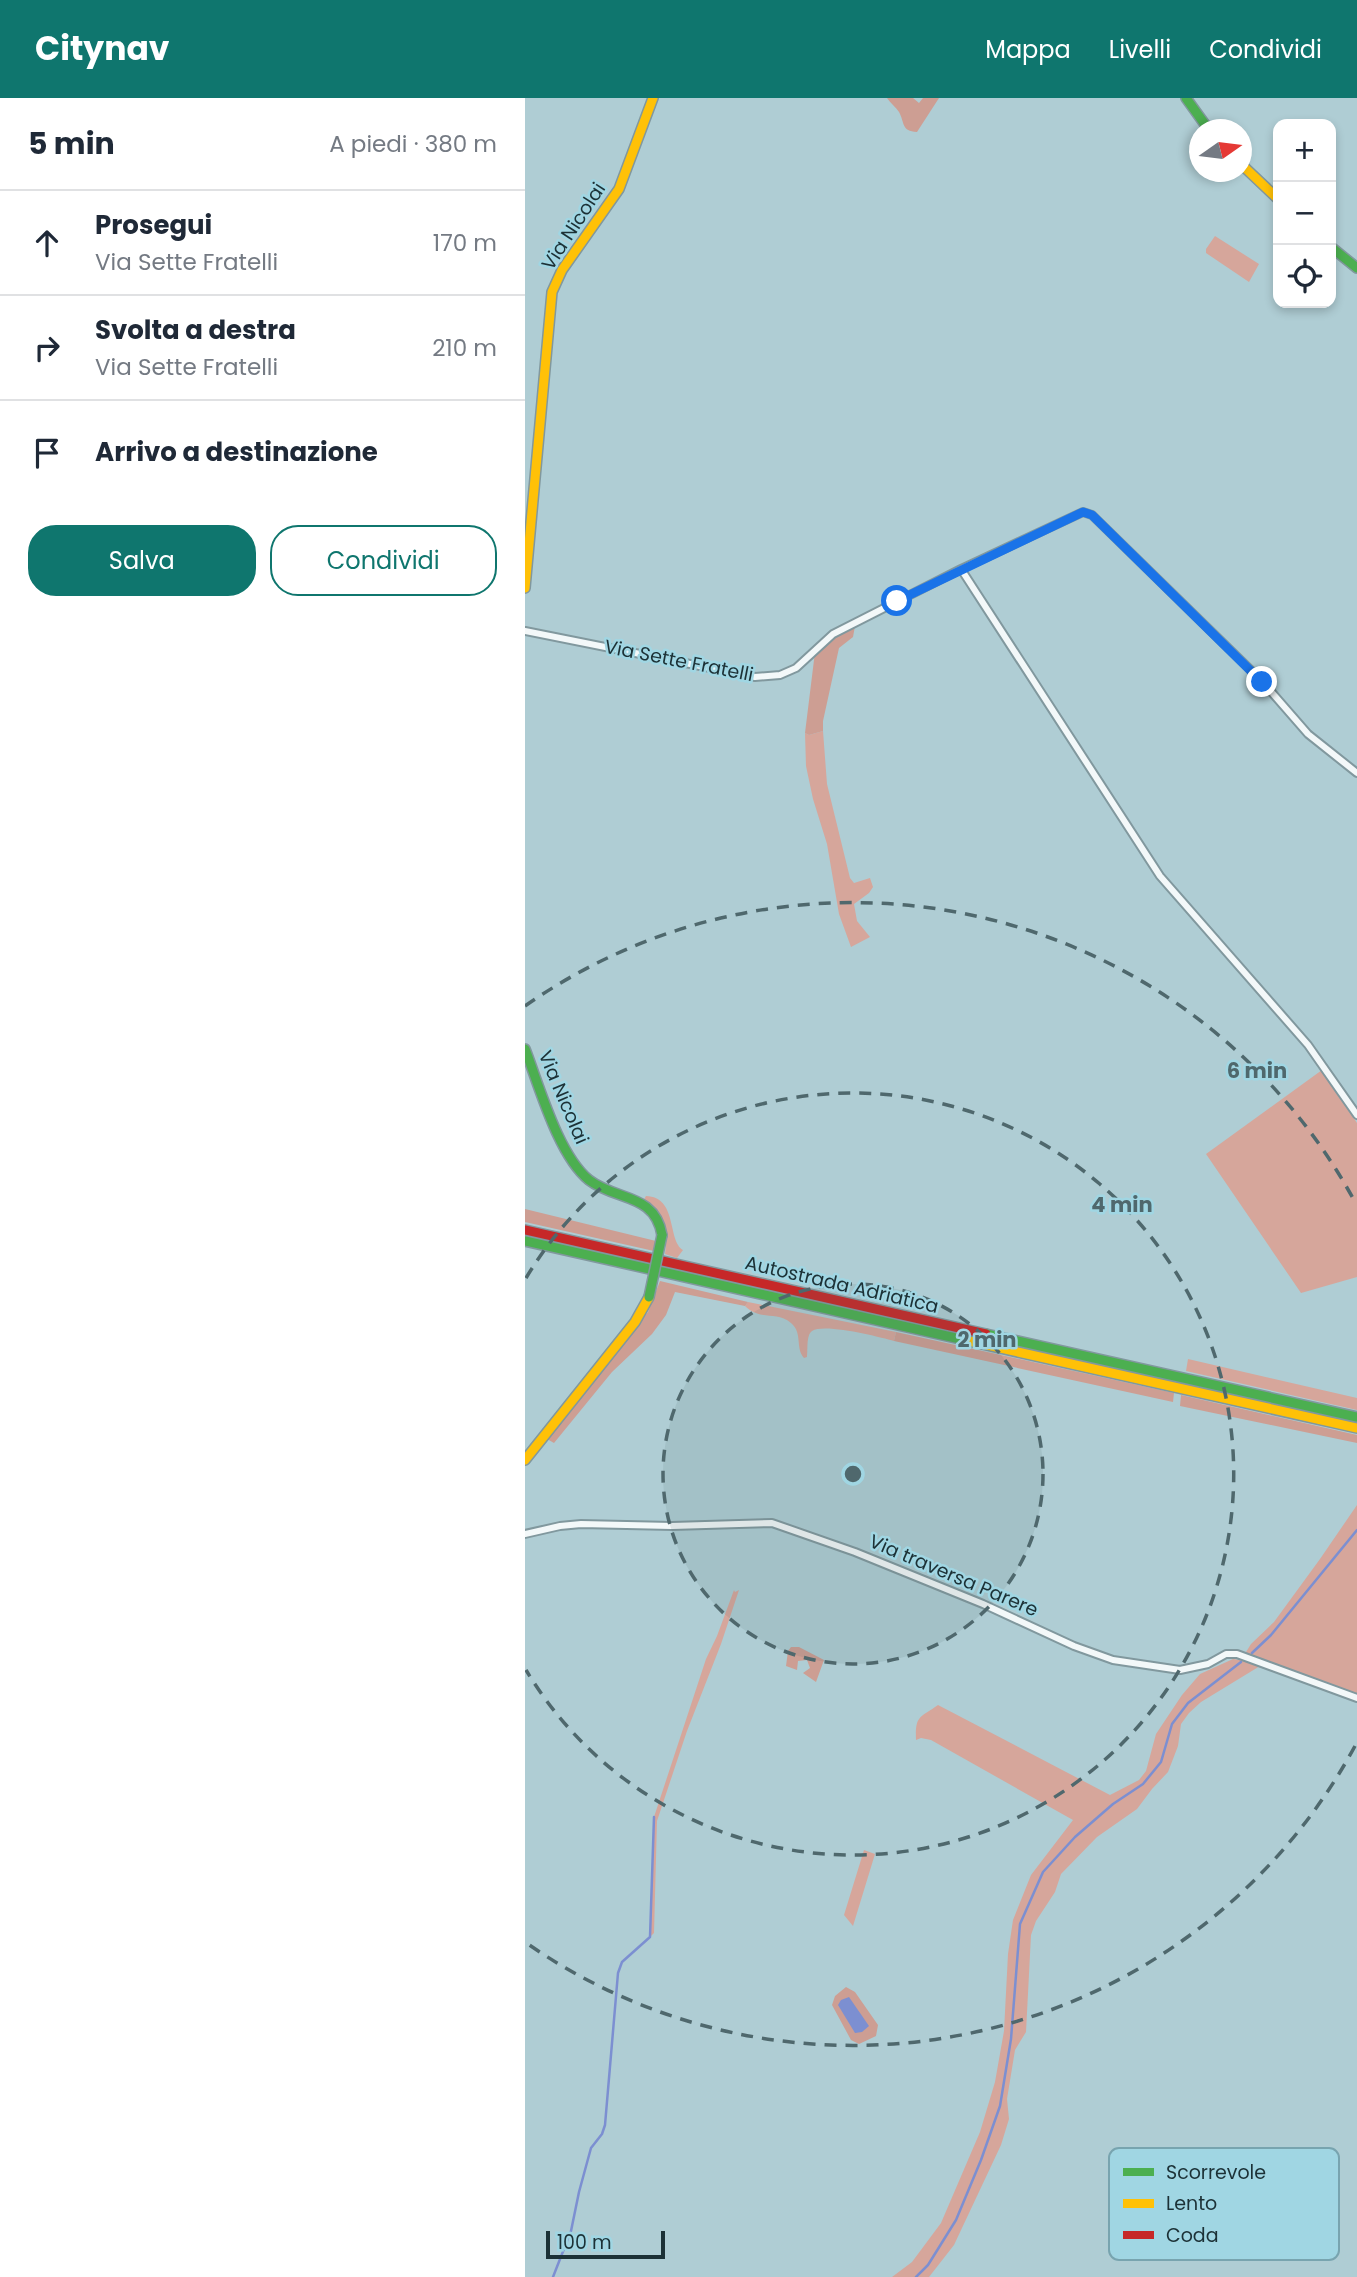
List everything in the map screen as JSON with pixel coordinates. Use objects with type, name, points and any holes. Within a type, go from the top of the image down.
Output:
[{"type":"main road","name":"Via Nicolai","points":[[525,588],[552,292],[562,270],[619,189],[653,98]]},
{"type":"main road","points":[[1186,98],[1201,119]]},
{"type":"main road","points":[[1252,174],[1273,194]]},
{"type":"main road","points":[[1336,251],[1357,268]]},
{"type":"main road","name":"Via Nicolai","points":[[525,1049],[558,1131],[582,1173],[592,1182],[650,1208],[659,1220],[662,1235],[649,1297],[635,1322],[525,1460]]},
{"type":"main road","name":"Autostrada Adriatica","points":[[525,1230],[1357,1417]]},
{"type":"main road","name":"Autostrada Adriatica","points":[[525,1241],[1357,1428]]},
{"type":"street","name":"Via Sette Fratelli","points":[[525,631],[755,677],[780,676],[796,668],[833,634],[961,569],[1083,512],[1092,515],[1261,680],[1308,734],[1357,774]]},
{"type":"street","points":[[961,569],[1160,876],[1308,1045],[1357,1115]]},
{"type":"street","name":"Via traversa Parere","points":[[525,1534],[581,1524],[672,1526],[772,1523],[855,1552],[983,1604],[1092,1654],[1113,1660],[1180,1670],[1208,1664],[1226,1654],[1237,1654],[1357,1698]]},
{"type":"shaded area","points":[[887,98],[913,98],[919,103],[923,98],[939,98],[917,132],[904,126],[899,112]]},
{"type":"shaded area","points":[[1215,236],[1259,264],[1249,282],[1206,253]]},
{"type":"shaded area","points":[[855,626],[853,637],[839,648],[823,731],[809,735],[805,733],[815,652],[834,636]]},
{"type":"shaded area","points":[[823,731],[827,784],[850,878],[854,883],[870,878],[873,887],[854,904],[857,921],[870,937],[851,947],[839,914],[827,844],[806,766],[805,733],[809,735]]},
{"type":"shaded area","points":[[1322,1070],[1357,1123],[1357,1277],[1301,1293],[1206,1154]]},
{"type":"shaded area","points":[[646,1196],[656,1198],[668,1211],[678,1245],[683,1250],[677,1258],[665,1254],[665,1229],[660,1218],[643,1201]]},
{"type":"shaded area","points":[[525,1209],[656,1241],[654,1251],[525,1222]]},
{"type":"shaded area","points":[[660,1281],[748,1302],[745,1306],[675,1292],[666,1315],[652,1334],[612,1372],[554,1443],[547,1439],[648,1312]]},
{"type":"shaded area","points":[[748,1302],[896,1332],[894,1341],[852,1331],[819,1329],[810,1333],[807,1357],[804,1358],[797,1331],[791,1323],[780,1317],[757,1314],[745,1306]]},
{"type":"shaded area","points":[[896,1332],[1174,1393],[1173,1402],[894,1341]]},
{"type":"shaded area","points":[[1188,1359],[1357,1398],[1357,1410],[1186,1371]]},
{"type":"shaded area","points":[[1181,1395],[1357,1435],[1357,1443],[1180,1406]]},
{"type":"shaded area","points":[[1357,1505],[1357,1697],[1254,1659],[1246,1652],[1274,1622]]},
{"type":"shaded area","points":[[734,1590],[739,1590],[657,1821],[654,1933],[650,1937],[654,1817],[706,1659]]},
{"type":"shaded area","points":[[791,1647],[799,1647],[824,1660],[816,1682],[803,1673],[810,1668],[807,1660],[798,1661],[797,1670],[786,1666]]},
{"type":"shaded area","points":[[1233,1659],[1260,1666],[1201,1702],[1189,1713],[1181,1724],[1178,1746],[1168,1772],[1137,1809],[1097,1837],[1061,1874],[1055,1892],[1036,1921],[1031,1935],[1026,2032],[1015,2050],[1007,2099],[1009,2119],[1001,2145],[954,2245],[929,2277],[892,2277],[912,2262],[941,2223],[980,2132],[995,2082],[1004,2031],[1008,1954],[1013,1920],[1031,1875],[1073,1820],[931,1740],[916,1740],[918,1721],[938,1705],[1110,1795],[1139,1780],[1146,1771],[1156,1734],[1200,1674]]},
{"type":"shaded area","points":[[864,1850],[875,1854],[853,1926],[844,1915]]},
{"type":"shaded area","points":[[846,1987],[855,1992],[878,2025],[876,2036],[859,2044],[851,2040],[832,2005],[835,1996]]},
{"type":"water","points":[[849,1997],[869,2026],[862,2032],[855,2033],[838,2005],[841,2000]]},
{"type":"waterway","points":[[1252,1653],[1271,1635],[1357,1530]]},
{"type":"waterway","points":[[916,2277],[928,2265],[956,2220],[1000,2106],[1011,2039],[1020,1924],[1043,1872],[1075,1837],[1113,1804],[1143,1784],[1161,1762],[1172,1724],[1188,1703],[1241,1662]]},
{"type":"waterway","points":[[553,2277],[571,2231],[591,2148],[602,2134],[605,2125],[618,1973],[622,1962],[650,1937],[654,1817]]},
{"type":"traffic: fast","points":[[1186,98],[1201,119]]},
{"type":"traffic: fast","points":[[1336,251],[1357,268]]},
{"type":"traffic: fast","points":[[525,1049],[551,1119],[578,1169],[600,1187],[643,1205],[658,1221],[662,1235]]},
{"type":"traffic: fast","points":[[649,1297],[662,1235]]},
{"type":"traffic: fast","points":[[525,1241],[969,1341]]},
{"type":"traffic: fast","points":[[986,1334],[1357,1417]]},
{"type":"traffic: slow","points":[[525,588],[552,292],[562,270],[619,189],[653,98]]},
{"type":"traffic: slow","points":[[1252,174],[1273,194]]},
{"type":"traffic: slow","points":[[525,1460],[635,1322],[649,1297]]},
{"type":"traffic: slow","points":[[969,1341],[1357,1428]]},
{"type":"traffic: jam","points":[[525,1230],[986,1334]]},
{"type":"route","points":[[897,601],[1083,512],[1092,515],[1262,682]]}]
